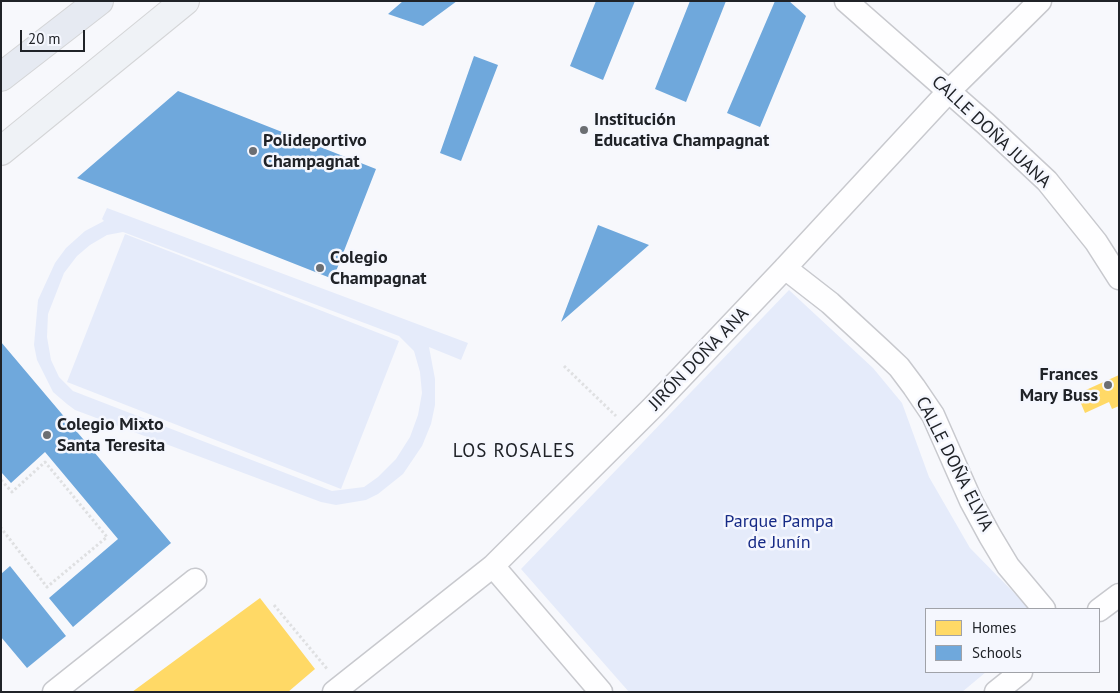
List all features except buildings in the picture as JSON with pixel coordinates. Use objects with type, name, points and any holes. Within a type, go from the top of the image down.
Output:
[{"type":"highway","points":[[1,77],[99,1]]},
{"type":"main road","points":[[1,151],[185,1]]},
{"type":"street","name":"CALLE DOÑA JUANA","points":[[846,1],[1047,181],[1096,242],[1119,278]]},
{"type":"street","name":"JIRÓN DOÑA ANA","points":[[337,689],[493,566],[630,429],[785,268],[948,92],[1040,1]]},
{"type":"street","name":"CALLE DOÑA ELVIA","points":[[785,268],[830,303],[899,367],[933,415],[971,501],[990,536],[1008,566],[1043,608]]},
{"type":"street","points":[[493,566],[601,692]]},
{"type":"street","points":[[54,692],[195,580]]},
{"type":"street","points":[[1100,609],[1119,595]]},
{"type":"street","points":[[996,692],[1020,673]]},
{"type":"path","points":[[564,366],[630,429]]},
{"type":"path","points":[[1,480],[12,492],[45,462],[107,537],[47,587],[1,528]]},
{"type":"path","points":[[274,605],[337,689]]},
{"type":"green space","points":[[107,208],[468,343],[461,360],[429,347],[435,379],[435,405],[431,424],[422,446],[403,474],[378,494],[366,500],[336,505],[321,502],[75,410],[67,404],[53,392],[37,360],[34,345],[38,300],[55,263],[66,248],[85,231],[104,221],[102,219]],"holes":[[[123,232],[399,336],[414,351],[420,372],[422,393],[418,415],[410,437],[396,459],[378,477],[364,487],[332,491],[73,391],[59,377],[51,360],[47,337],[48,314],[64,273],[77,256],[90,245],[107,235]]]},
{"type":"green space","points":[[125,234],[399,341],[341,489],[67,382]]},
{"type":"green space","name":"Parque Pampa de Junín","points":[[789,290],[873,368],[902,403],[929,477],[970,548],[1029,608],[925,608],[925,673],[985,673],[962,692],[629,692],[521,569]]},
{"type":"place","name":"Institución Educativa Champagnat","points":[[584,130]]},
{"type":"place","name":"Polideportivo Champagnat","points":[[253,151]]},
{"type":"place","name":"Colegio Champagnat","points":[[320,268]]},
{"type":"place","name":"Frances Mary Buss","points":[[1108,385]]},
{"type":"place","name":"Colegio Mixto Santa Teresita","points":[[47,435]]},
{"type":"district","name":"LOS ROSALES","points":[[514,452]]}]
